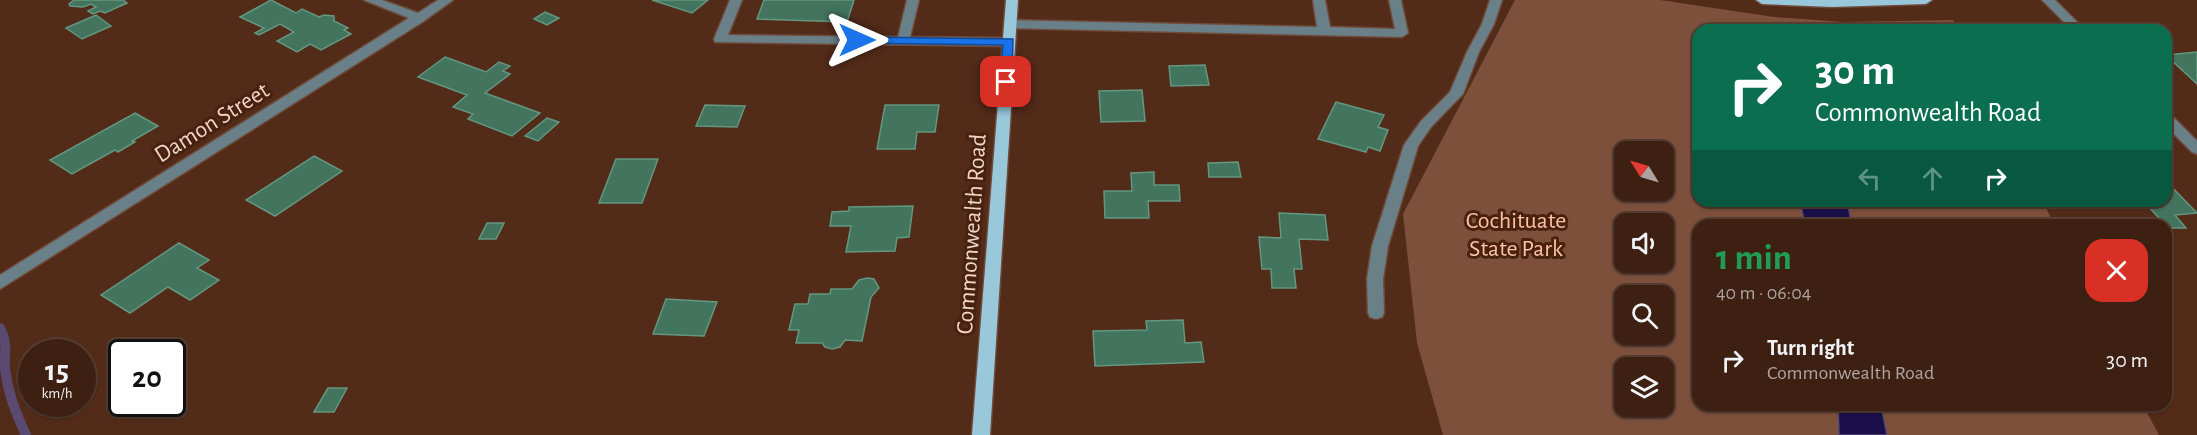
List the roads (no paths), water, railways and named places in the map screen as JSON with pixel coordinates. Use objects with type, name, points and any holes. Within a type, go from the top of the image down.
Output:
[{"type":"main road","name":"Commonwealth Road","points":[[981,435],[1012,0]]},
{"type":"main road","points":[[1762,0],[1860,3],[1926,0]]},
{"type":"street","points":[[370,0],[420,18]]},
{"type":"street","name":"Damon Street","points":[[0,284],[447,0]]},
{"type":"street","points":[[736,0],[720,39],[1009,42]]},
{"type":"street","points":[[903,40],[913,0]]},
{"type":"street","points":[[1319,0],[1324,31]]},
{"type":"street","points":[[1010,24],[1402,33],[1395,0]]},
{"type":"street","points":[[1376,314],[1375,279],[1380,246],[1411,145],[1425,124],[1456,94],[1473,52],[1488,24],[1496,0]]},
{"type":"street","points":[[2048,0],[2073,24]]},
{"type":"street","points":[[2172,124],[2197,149]]},
{"type":"waterway","points":[[0,328],[5,341],[5,368],[9,391],[26,435]]},
{"type":"park label","name":"Cochituate State Park","points":[[1516,235]]}]
